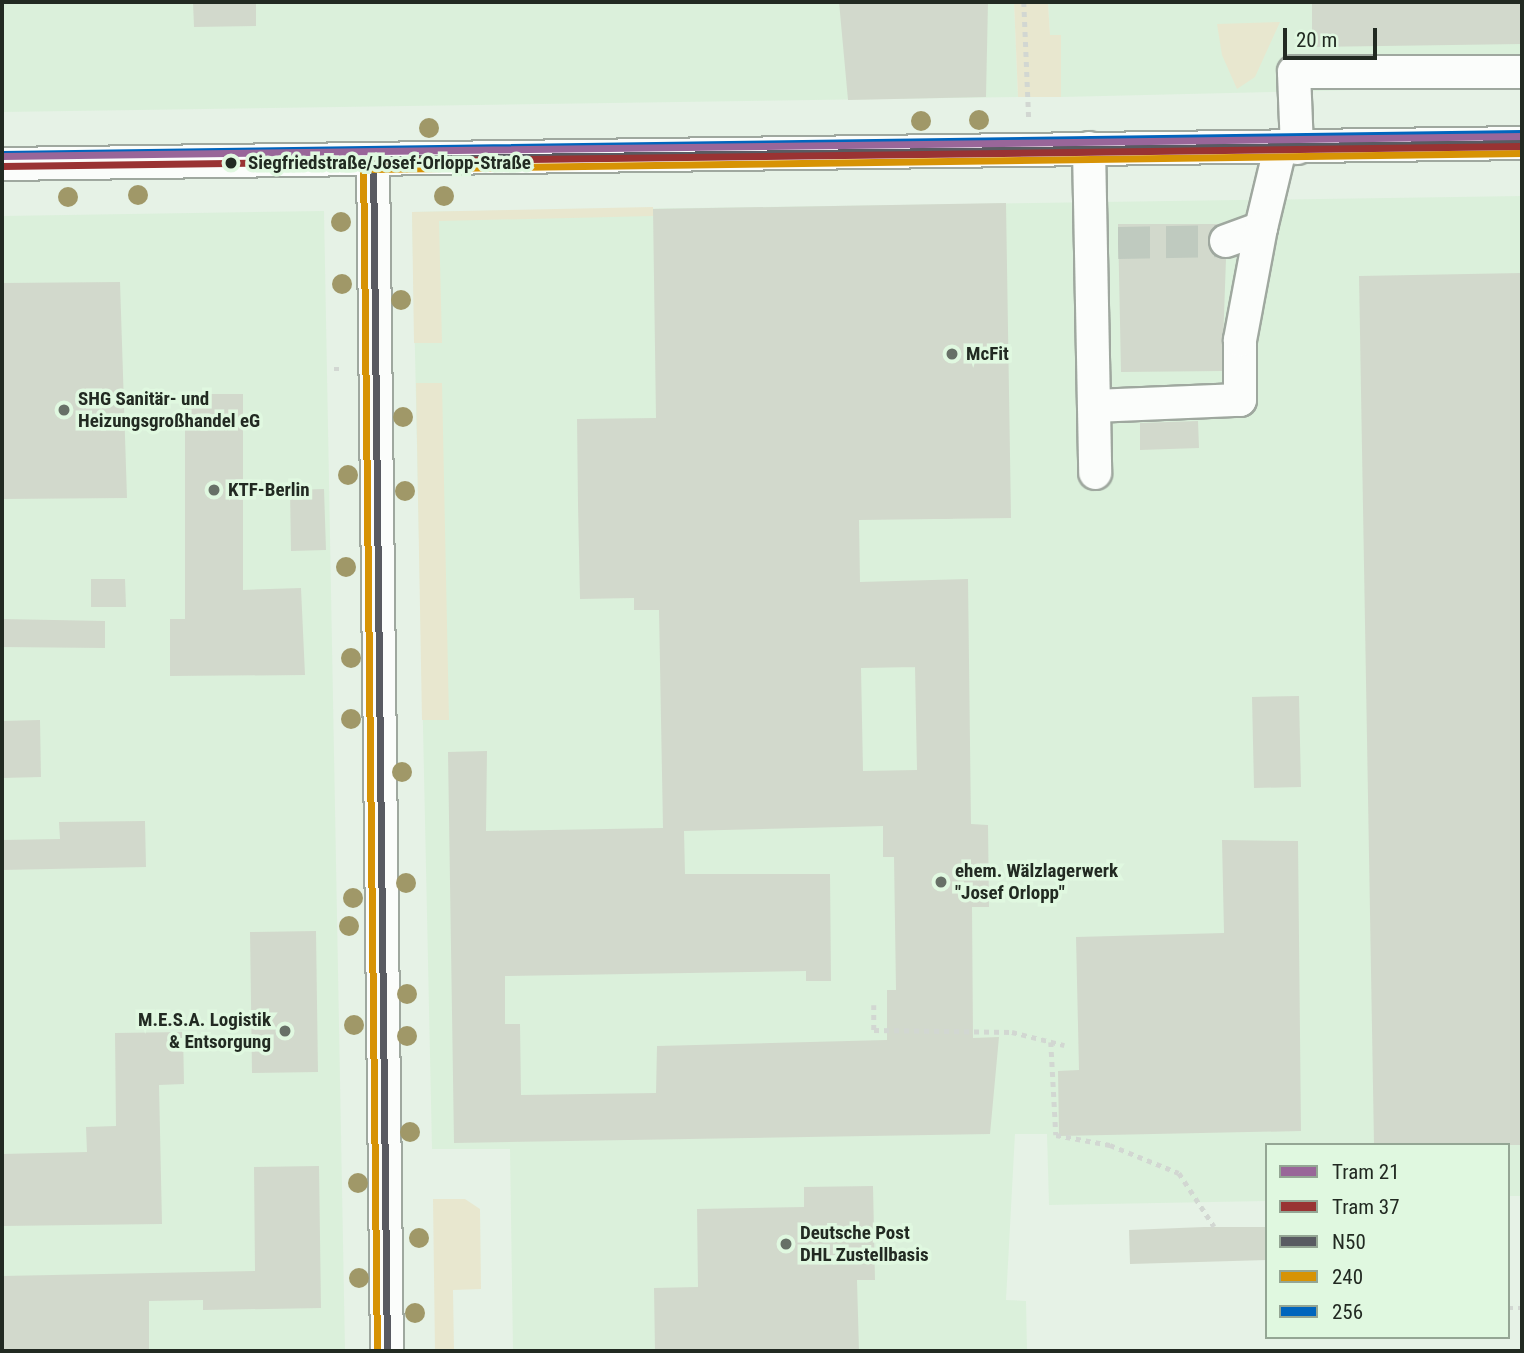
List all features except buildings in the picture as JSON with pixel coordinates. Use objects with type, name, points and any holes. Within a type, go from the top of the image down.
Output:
[{"type":"street","points":[[1094,406],[1240,400],[1240,340],[1261,228],[1289,148],[1294,72],[1522,72]]},
{"type":"street","points":[[2,164],[1522,143]]},
{"type":"street","points":[[1089,148],[1104,243],[1094,406],[1095,473]]},
{"type":"street","points":[[373,159],[387,1351]]},
{"type":"street","points":[[1226,241],[1261,228]]},
{"type":"path","points":[[1024,2],[1028,150]]},
{"type":"path","points":[[334,369],[344,369]]},
{"type":"path","points":[[874,1005],[874,1030],[1012,1032],[1064,1045]]},
{"type":"path","points":[[1051,1042],[1056,1135],[1110,1145],[1179,1173],[1214,1226]]},
{"type":"shaded area","points":[[2,2],[1014,2],[1018,97],[2,112]]},
{"type":"shaded area","points":[[1014,2],[1048,2],[1050,35],[1061,35],[1061,97],[1018,97]]},
{"type":"shaded area","points":[[1048,2],[1522,2],[1522,86],[1061,97],[1061,35],[1050,36]]},
{"type":"shaded area","points":[[1280,22],[1255,77],[1237,89],[1222,55],[1217,24]]},
{"type":"shaded area","points":[[1522,196],[1522,1196],[1510,1196],[1510,1143],[1265,1143],[1265,1201],[1049,1205],[1047,1134],[1015,1134],[1006,1300],[1026,1301],[1027,1351],[513,1351],[510,1149],[432,1149],[412,212]]},
{"type":"shaded area","points":[[653,207],[653,216],[439,221],[442,343],[414,343],[412,212]]},
{"type":"shaded area","points":[[324,211],[345,1351],[2,1351],[2,216]]},
{"type":"shaded area","points":[[416,383],[442,383],[449,720],[422,720]]},
{"type":"shaded area","points":[[433,1199],[465,1199],[480,1209],[481,1289],[453,1290],[454,1351],[435,1351]]},
{"type":"tunnel","points":[[1118,243],[1226,241]]},
{"type":"tram line","name":"21","points":[[2,156],[1522,136]]},
{"type":"tram line","name":"37","points":[[2,166],[1522,146]]},
{"type":"transit line","name":"256","points":[[2,154],[1522,133]]},
{"type":"transit line","name":"N50","points":[[373,159],[1522,143]]},
{"type":"transit line","name":"240","points":[[373,169],[1522,153]]},
{"type":"transit line","name":"240","points":[[363,159],[377,1351]]},
{"type":"transit line","name":"N50","points":[[373,159],[387,1351]]},
{"type":"place","name":"Siegfriedstraße/Josef-Orlopp-Straße","points":[[231,163]]},
{"type":"place","name":"McFit","points":[[952,354]]},
{"type":"place","name":"SHG Sanitär- und Heizungsgroßhandel eG","points":[[64,410]]},
{"type":"place","name":"KTF-Berlin","points":[[214,490]]},
{"type":"place","name":"ehem. Wälzlagerwerk \"Josef Orlopp\"","points":[[941,882]]},
{"type":"place","name":"M.E.S.A. Logistik & Entsorgung","points":[[285,1031]]},
{"type":"place","name":"Deutsche Post DHL Zustellbasis","points":[[786,1244]]}]
